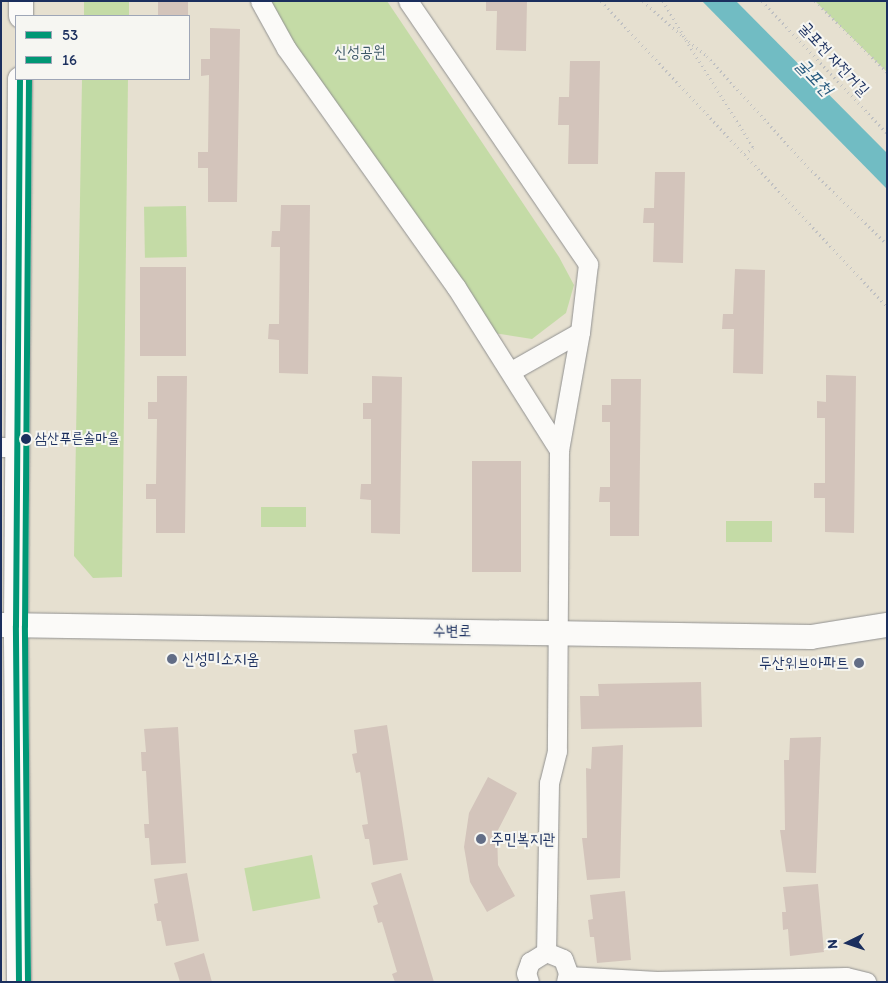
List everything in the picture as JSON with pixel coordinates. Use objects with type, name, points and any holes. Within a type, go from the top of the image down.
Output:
[{"type":"main road","points":[[21,1],[21,15]]},
{"type":"main road","points":[[19,982],[9,625],[9,447],[20,80]]},
{"type":"main road","name":"수변로","points":[[9,625],[811,637],[887,626]]},
{"type":"lane","points":[[260,1],[286,48],[456,288],[511,371],[558,450]]},
{"type":"lane","points":[[408,1],[588,264],[580,332],[558,450],[557,751],[549,783],[546,952]]},
{"type":"lane","points":[[511,371],[580,332]]},
{"type":"lane","points":[[546,952],[564,959],[567,979],[657,981],[846,977],[866,982]]},
{"type":"lane","points":[[529,982],[526,972],[530,962],[546,952]]},
{"type":"path","points":[[601,1],[887,307]]},
{"type":"path","points":[[643,1],[707,56],[808,167],[887,244]]},
{"type":"path","points":[[663,1],[753,147],[745,154]]},
{"type":"path","name":"굴포천 자전거길","points":[[762,1],[887,134]]},
{"type":"path","name":"굴포천 자전거길","points":[[815,1],[887,72]]},
{"type":"green space","points":[[84,1],[129,1],[129,15],[84,15]]},
{"type":"green space","name":"신성공원","points":[[266,1],[387,1],[559,257],[574,285],[566,313],[532,339],[494,333],[267,7]]},
{"type":"green space","points":[[815,1],[887,1],[887,72],[823,9]]},
{"type":"green space","points":[[82,80],[128,80],[122,577],[93,578],[74,556]]},
{"type":"green space","points":[[186,206],[187,257],[145,258],[144,207]]},
{"type":"green space","points":[[261,507],[306,507],[306,527],[261,527]]},
{"type":"green space","points":[[726,521],[772,521],[772,542],[726,542]]},
{"type":"green space","points":[[312,855],[320,898],[253,911],[244,868]]},
{"type":"water","name":"굴포천","points":[[702,1],[736,1],[887,153],[887,189]]},
{"type":"building","points":[[158,1],[188,1],[188,15],[158,15]]},
{"type":"building","points":[[486,1],[527,1],[526,51],[496,50],[497,11],[486,11]]},
{"type":"building","points":[[210,28],[240,29],[237,202],[208,202],[208,168],[198,168],[198,152],[208,152],[209,75],[201,76],[201,59],[210,59]]},
{"type":"building","points":[[570,61],[600,61],[598,164],[568,164],[569,125],[558,125],[559,97],[569,97]]},
{"type":"building","points":[[655,172],[685,172],[683,263],[653,262],[654,223],[643,223],[644,208],[654,208]]},
{"type":"building","points":[[281,205],[310,205],[308,374],[279,373],[279,340],[268,339],[269,324],[279,324],[280,247],[271,247],[272,231],[280,231]]},
{"type":"building","points":[[140,267],[186,267],[186,356],[140,356]]},
{"type":"building","points":[[735,269],[765,270],[763,374],[733,373],[734,329],[722,329],[723,314],[733,314]]},
{"type":"building","points":[[826,375],[856,376],[854,533],[825,532],[825,498],[814,498],[814,483],[825,483],[825,418],[817,418],[817,401],[826,402]]},
{"type":"building","points":[[157,376],[187,376],[185,533],[156,533],[156,499],[146,499],[146,484],[156,484],[157,419],[148,419],[148,402],[157,402]]},
{"type":"building","points":[[372,376],[402,377],[400,534],[371,533],[371,500],[360,499],[361,484],[371,484],[371,419],[363,419],[363,403],[372,403]]},
{"type":"building","points":[[611,379],[641,379],[639,536],[610,536],[610,502],[599,502],[600,487],[610,487],[610,422],[602,422],[602,405],[611,405]]},
{"type":"building","points":[[472,461],[521,461],[521,572],[472,572]]},
{"type":"building","points":[[701,682],[702,727],[581,729],[580,696],[599,696],[598,684]]},
{"type":"building","points":[[387,725],[408,860],[373,865],[369,839],[365,839],[362,825],[368,824],[360,772],[356,773],[352,754],[357,753],[354,730]]},
{"type":"building","points":[[178,727],[186,863],[151,865],[149,838],[145,838],[144,824],[149,824],[146,771],[142,771],[141,752],[146,752],[144,729]]},
{"type":"building","points":[[821,737],[816,873],[786,872],[780,830],[785,830],[784,760],[789,760],[790,738]]},
{"type":"building","points":[[623,745],[620,878],[587,880],[582,838],[587,838],[586,768],[591,769],[592,747]]},
{"type":"building","name":"주민복지관","points":[[488,777],[517,793],[497,832],[498,865],[515,896],[487,912],[470,882],[464,847],[469,813]]},
{"type":"building","points":[[187,873],[199,941],[166,946],[161,921],[157,921],[154,904],[158,903],[154,879]]},
{"type":"building","points":[[401,873],[434,982],[395,982],[392,974],[397,972],[382,922],[378,923],[373,906],[378,904],[371,883]]},
{"type":"building","points":[[818,884],[824,952],[790,956],[788,929],[783,930],[782,912],[786,912],[783,887]]},
{"type":"building","points":[[625,891],[631,960],[597,963],[594,937],[590,937],[588,920],[593,919],[590,895]]},
{"type":"building","points":[[204,953],[212,982],[180,982],[174,963]]},
{"type":"transit line","name":"53","points":[[19,982],[16,626],[20,80]]},
{"type":"transit line","name":"16","points":[[28,982],[25,626],[29,80]]},
{"type":"place","name":"삼산푸른솔마을","points":[[26,439]]},
{"type":"place","name":"신성미소지움","points":[[172,659]]},
{"type":"place","name":"두산위브아파트","points":[[859,663]]},
{"type":"place","name":"주민복지관","points":[[481,839]]}]
